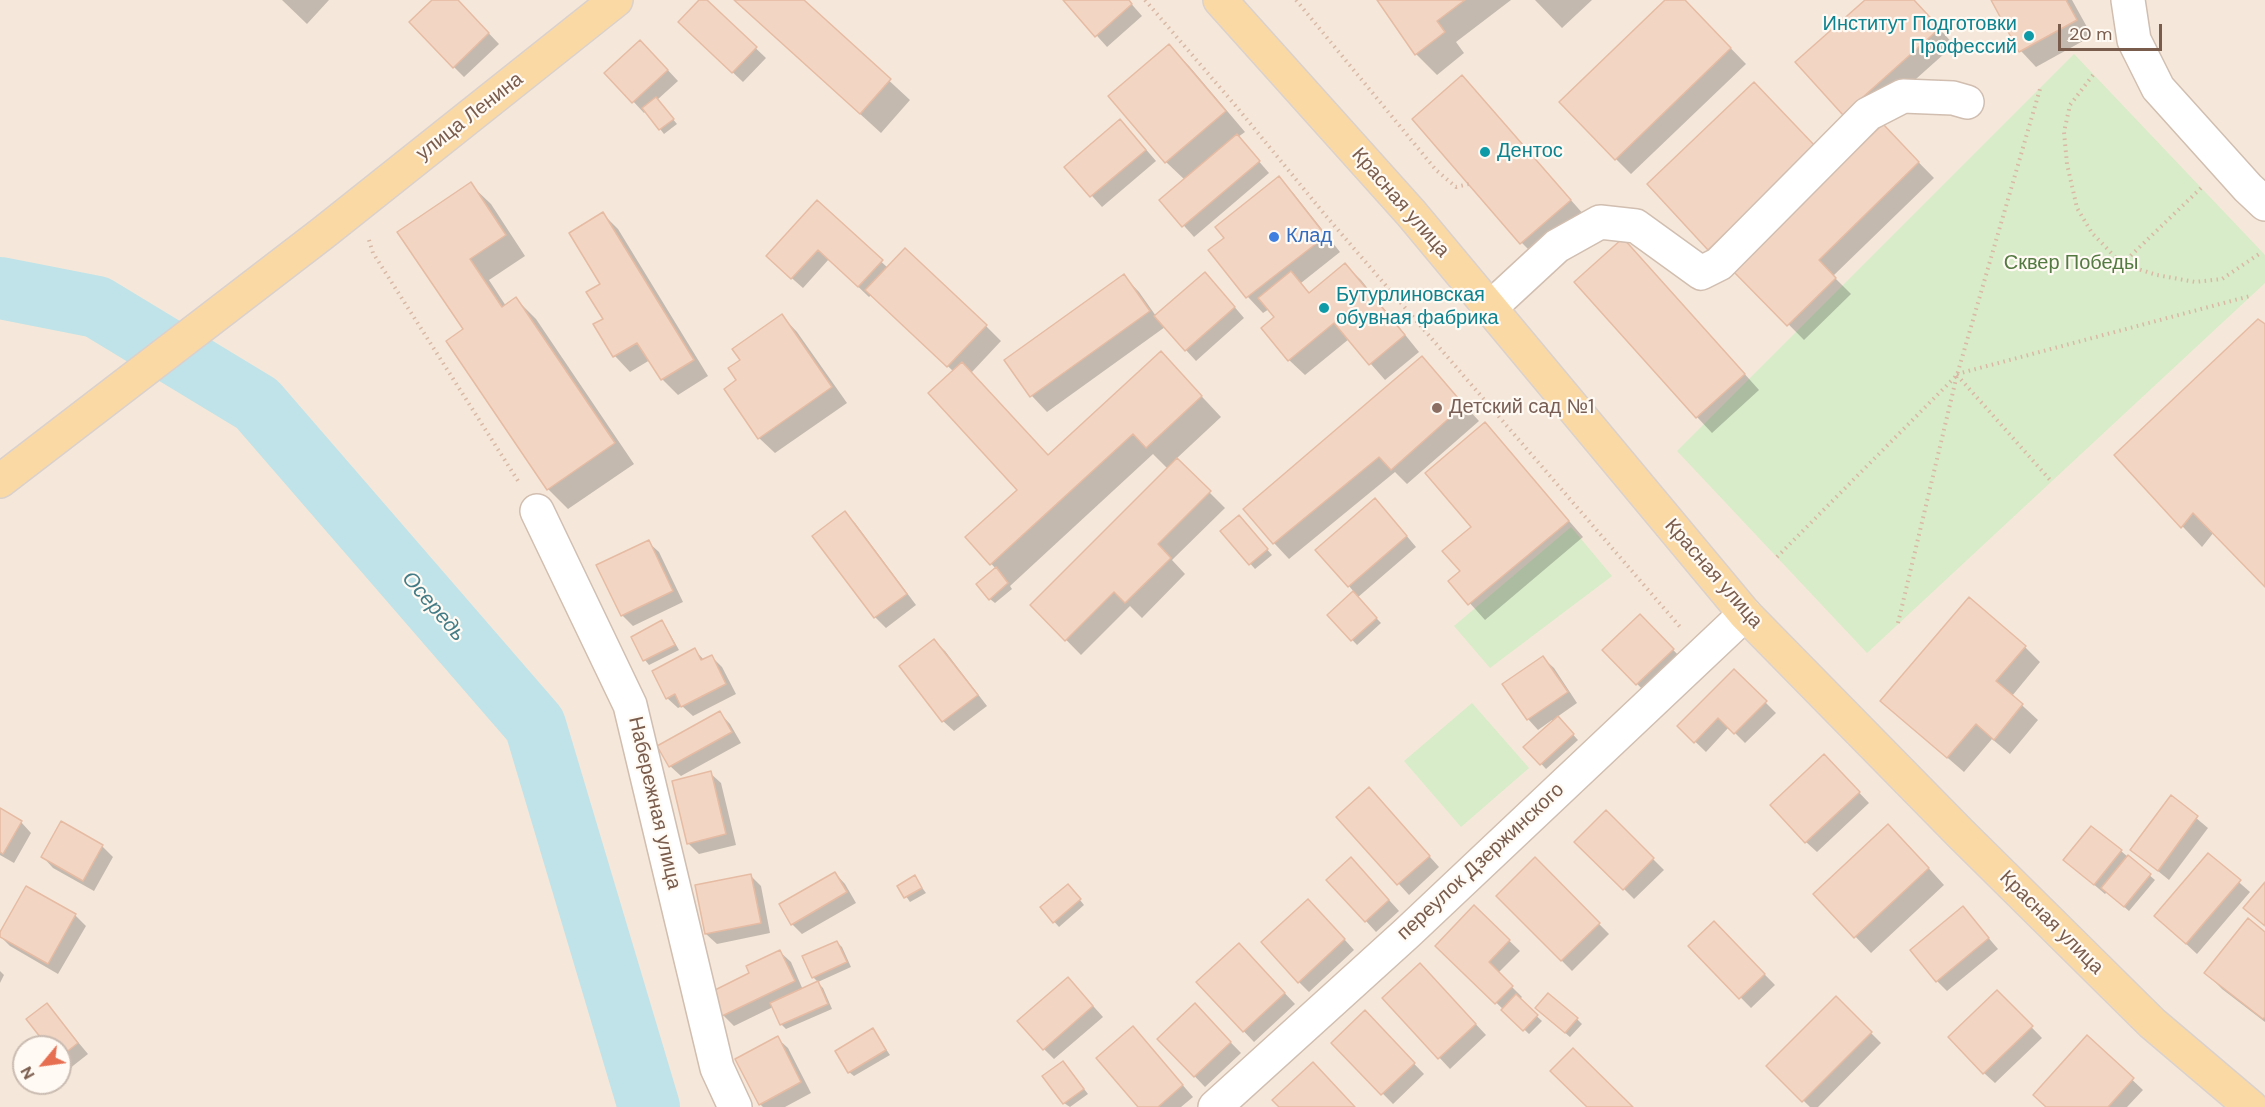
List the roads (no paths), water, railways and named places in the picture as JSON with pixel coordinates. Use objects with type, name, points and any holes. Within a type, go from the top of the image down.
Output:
[{"type":"main road","name":"улица Ленина","points":[[2,478],[323,233],[616,0]]},
{"type":"main road","name":"Красная улица","points":[[1220,0],[1411,213],[1745,614],[1960,833],[2152,1023],[2251,1107]]},
{"type":"street","points":[[2128,0],[2134,40],[2158,88],[2248,189],[2265,204]]},
{"type":"street","points":[[1490,308],[1557,246],[1600,222],[1636,226],[1701,273],[1719,264],[1868,114],[1903,96],[1953,98],[1967,102]]},
{"type":"street","name":"Набережная улица","points":[[537,511],[630,705],[717,1068],[735,1107]]},
{"type":"street","name":"переулок Дзержинского","points":[[1215,1107],[1407,933],[1745,614]]},
{"type":"waterway","name":"Осередь","points":[[0,288],[97,307],[257,404],[535,725],[649,1107]]},
{"type":"place","name":"Институт Подготовки Профессий","points":[[2029,36]]},
{"type":"place","name":"Дентос","points":[[1485,152]]},
{"type":"place","name":"Клад","points":[[1274,237]]},
{"type":"place","name":"Бутурлиновская обувная фабрика","points":[[1324,308]]},
{"type":"place","name":"Детский сад №1","points":[[1437,408]]},
{"type":"park label","name":"Сквер Победы","points":[[2071,264]]}]
